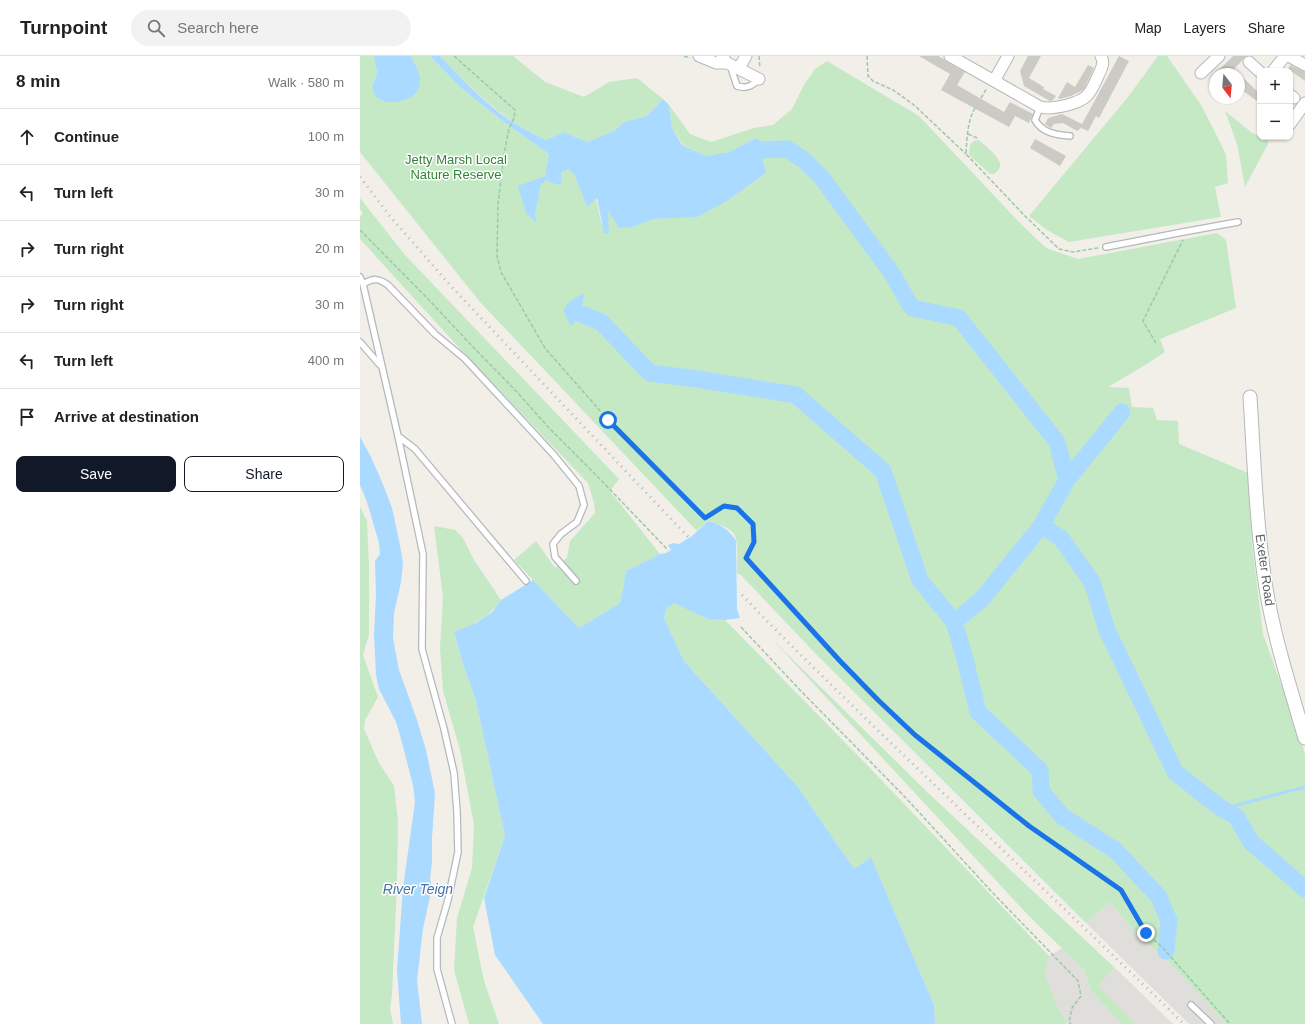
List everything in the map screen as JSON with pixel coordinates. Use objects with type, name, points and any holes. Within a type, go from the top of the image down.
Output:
[{"type":"street","points":[[699,56],[716,63],[731,63],[760,75]]},
{"type":"street","points":[[731,63],[746,56]]},
{"type":"street","points":[[950,56],[1040,107],[1046,108],[1054,108],[1083,99],[1089,94],[1103,66],[1101,56]]},
{"type":"street","points":[[994,81],[1008,56]]},
{"type":"street","points":[[1201,74],[1219,56]]},
{"type":"street","points":[[1275,68],[1285,56]]},
{"type":"street","points":[[1289,56],[1305,65]]},
{"type":"street","points":[[1249,62],[1257,69]]},
{"type":"street","points":[[1293,120],[1305,103]]},
{"type":"street","name":"Exeter Road","points":[[1250,397],[1259,536],[1265,583],[1273,624],[1305,738]]},
{"type":"lane","points":[[731,63],[737,86],[748,88],[754,85],[760,75]]},
{"type":"lane","points":[[1040,107],[1035,120],[1039,127],[1055,135],[1070,136]]},
{"type":"lane","points":[[1055,135],[1055,142]]},
{"type":"lane","points":[[1106,247],[1238,222]]},
{"type":"lane","points":[[360,277],[363,284],[398,436],[423,554],[421,624],[422,649],[444,729],[454,773],[458,852],[448,900],[437,938],[437,969],[452,1024]]},
{"type":"lane","points":[[363,284],[372,279],[382,280],[388,285],[435,334],[464,359],[553,454],[579,486],[584,505],[577,522],[561,534],[553,544],[555,557],[576,581]]},
{"type":"lane","points":[[360,342],[382,366]]},
{"type":"lane","points":[[398,436],[415,449],[526,581]]},
{"type":"lane","points":[[1192,1005],[1211,1024]]},
{"type":"path","points":[[454,56],[515,110],[504,154],[498,204],[497,256],[501,272],[545,348],[608,420],[705,518],[724,506],[737,508],[753,524],[754,542],[746,558],[840,661],[915,735],[1029,826],[1121,890],[1146,933],[1162,947],[1230,1024]]},
{"type":"path","points":[[759,56],[760,75]]},
{"type":"path","points":[[866,56],[868,76],[873,81],[893,90],[914,105],[966,154],[1025,216],[1059,249],[1074,252],[1106,247]]},
{"type":"path","points":[[966,154],[968,134],[972,114],[975,108]]},
{"type":"path","points":[[968,134],[977,138],[978,140]]},
{"type":"path","points":[[360,230],[432,303],[517,392],[550,429],[668,550]]},
{"type":"path","points":[[1156,343],[1143,321],[1183,239],[1183,232]]},
{"type":"path","points":[[741,627],[799,689],[906,798],[990,891],[1078,981],[1082,996],[1072,1008],[1069,1022],[1071,1024]]},
{"type":"shaded area","points":[[1110,902],[1138,936],[1166,959],[1227,1024],[1189,1024],[1086,923]]},
{"type":"shaded area","points":[[1062,948],[1084,970],[1091,991],[1122,1024],[1067,1024],[1058,1007],[1045,974],[1049,956]]},
{"type":"shaded area","points":[[1114,967],[1173,1024],[1136,1024],[1097,986]]},
{"type":"green space","name":"Jetty Marsh Local Nature Reserve","points":[[360,56],[374,56],[377,73],[372,87],[419,74],[411,56],[430,56],[461,88],[501,120],[549,154],[545,176],[519,186],[536,223],[535,215],[541,185],[545,180],[562,183],[561,171],[568,169],[574,174],[587,207],[596,198],[601,222],[608,231],[607,211],[633,227],[653,219],[672,218],[727,201],[766,173],[762,156],[762,143],[756,138],[729,152],[706,156],[683,145],[672,128],[669,105],[690,134],[711,142],[754,128],[773,125],[792,109],[804,85],[815,69],[827,61],[919,116],[1020,223],[1046,248],[1078,259],[1217,233],[1226,240],[1236,308],[1160,339],[1165,352],[1108,387],[1129,388],[1132,407],[1153,408],[1157,420],[1178,421],[1179,444],[1248,473],[1252,545],[1263,634],[1302,742],[1305,755],[1305,1024],[1227,1024],[1166,959],[1138,936],[1110,902],[1086,923],[813,651],[742,576],[737,573],[737,542],[734,534],[729,529],[708,521],[696,530],[480,302],[360,152]]},
{"type":"green space","points":[[440,56],[513,56],[545,82],[584,97],[609,82],[637,78],[663,99],[647,116],[624,122],[614,131],[587,142],[564,132],[546,140],[519,126],[497,110]]},
{"type":"green space","points":[[1158,56],[1167,56],[1201,105],[1226,155],[1228,183],[1215,187],[1221,217],[1069,242],[1047,230],[1029,216],[1128,97]]},
{"type":"green space","points":[[1225,111],[1257,135],[1257,140],[1265,140],[1269,142],[1245,187],[1237,144]]},
{"type":"green space","points":[[978,140],[999,160],[999,168],[994,174],[990,174],[969,155],[970,144]]},
{"type":"green space","points":[[360,198],[405,255],[619,479],[610,491],[660,554],[626,571],[620,603],[579,628],[514,560],[536,541],[555,568],[567,558],[570,541],[595,513],[594,503],[588,483],[462,351],[360,239],[360,217],[363,213],[360,209]]},
{"type":"green space","points":[[360,507],[367,521],[369,567],[369,634],[363,655],[378,697],[365,720],[364,729],[379,763],[394,786],[398,821],[397,884],[390,1009],[393,1024],[360,1024]]},
{"type":"green space","points":[[434,526],[455,530],[463,538],[474,560],[501,600],[480,620],[454,633],[476,701],[505,836],[473,927],[484,981],[499,1024],[469,1024],[454,970],[457,918],[472,868],[474,825],[460,750],[443,691],[440,648],[443,597]]},
{"type":"green space","points":[[674,602],[708,619],[725,620],[868,766],[1049,956],[1045,974],[1058,1007],[1067,1024],[935,1024],[934,1005],[871,857],[854,869],[798,787],[684,661],[664,618],[667,608]]},
{"type":"green space","points":[[772,639],[923,788],[1114,967],[1098,986],[1136,1024],[1122,1024],[1091,991],[1084,970],[1029,916]]},
{"type":"water","points":[[374,56],[411,56],[420,77],[419,86],[414,95],[405,100],[394,102],[385,102],[376,97],[372,87],[377,73]]},
{"type":"water","points":[[430,56],[440,56],[499,113],[524,129],[546,140],[564,132],[587,142],[614,131],[624,122],[647,116],[663,99],[669,105],[672,128],[682,145],[706,156],[729,152],[756,138],[763,143],[762,156],[766,173],[727,201],[697,217],[653,219],[633,227],[619,228],[608,211],[609,234],[604,233],[597,198],[587,207],[574,174],[568,169],[561,172],[562,183],[558,185],[546,180],[541,185],[535,215],[537,224],[526,213],[518,186],[545,176],[549,154],[501,120],[461,88]]},
{"type":"water","points":[[584,293],[581,314],[571,326],[563,310],[569,302]]},
{"type":"water","name":"River Teign","points":[[360,437],[371,457],[392,508],[400,545],[403,564],[401,582],[394,613],[393,637],[399,670],[426,750],[435,793],[430,879],[432,887],[423,929],[417,980],[422,1024],[401,1024],[397,970],[403,888],[415,802],[413,785],[396,722],[379,689],[376,675],[374,635],[376,594],[375,561],[380,554],[379,543],[367,502],[360,485]]},
{"type":"water","points":[[708,521],[724,528],[736,541],[737,609],[740,618],[725,620],[708,619],[674,603],[667,608],[664,618],[684,661],[798,787],[854,869],[871,857],[934,1005],[935,1024],[543,1024],[495,955],[484,898],[505,836],[476,701],[454,632],[476,623],[492,612],[501,600],[533,580],[579,628],[620,603],[626,571],[671,550],[668,545],[673,543],[679,544],[692,536]]},
{"type":"building","points":[[919,56],[938,56],[944,59],[965,72],[957,85],[1004,112],[1010,102],[1033,114],[1029,123],[1015,116],[1009,127],[941,90],[950,74]]},
{"type":"building","points":[[1028,56],[1041,56],[1029,78],[1044,87],[1043,89],[1056,96],[1053,100],[1050,101],[1024,86],[1020,71]]},
{"type":"building","points":[[1119,56],[1129,61],[1099,118],[1096,116],[1088,131],[1081,128],[1077,131],[1063,123],[1054,124],[1051,128],[1045,124],[1048,118],[1062,114],[1082,124]]},
{"type":"building","points":[[1233,56],[1246,56],[1235,68],[1221,68]]},
{"type":"building","points":[[1088,65],[1094,68],[1084,89],[1071,96],[1060,99],[1058,98],[1067,82],[1075,87]]},
{"type":"building","points":[[1290,65],[1305,72],[1305,81],[1293,73],[1293,68],[1288,68]]},
{"type":"building","points":[[1245,80],[1257,91],[1257,101],[1245,92]]},
{"type":"building","points":[[1035,139],[1066,156],[1060,166],[1030,148]]},
{"type":"waterway","points":[[762,150],[787,149],[804,160],[822,178],[891,272],[912,308],[959,318],[1057,442],[1067,480],[1041,526]]},
{"type":"waterway","points":[[581,314],[601,322],[650,373],[796,395],[883,471],[920,580],[954,622],[978,712],[1040,770],[1041,791],[1062,816],[1116,851],[1159,897],[1169,921],[1166,951]]},
{"type":"waterway","points":[[1067,480],[1122,412]]},
{"type":"waterway","points":[[954,622],[982,599],[1041,526],[1061,538],[1092,582],[1107,630],[1175,772],[1222,809],[1236,816],[1251,842],[1305,889]]},
{"type":"waterway","points":[[1222,809],[1305,787]]},
{"type":"railway","points":[[360,177],[389,215],[449,284],[688,537]]},
{"type":"railway","points":[[742,595],[858,711],[1184,1024]]},
{"type":"route","points":[[608,420],[705,518],[724,506],[737,508],[753,524],[754,542],[746,558],[840,661],[915,735],[1029,826],[1121,890],[1146,933]]}]
